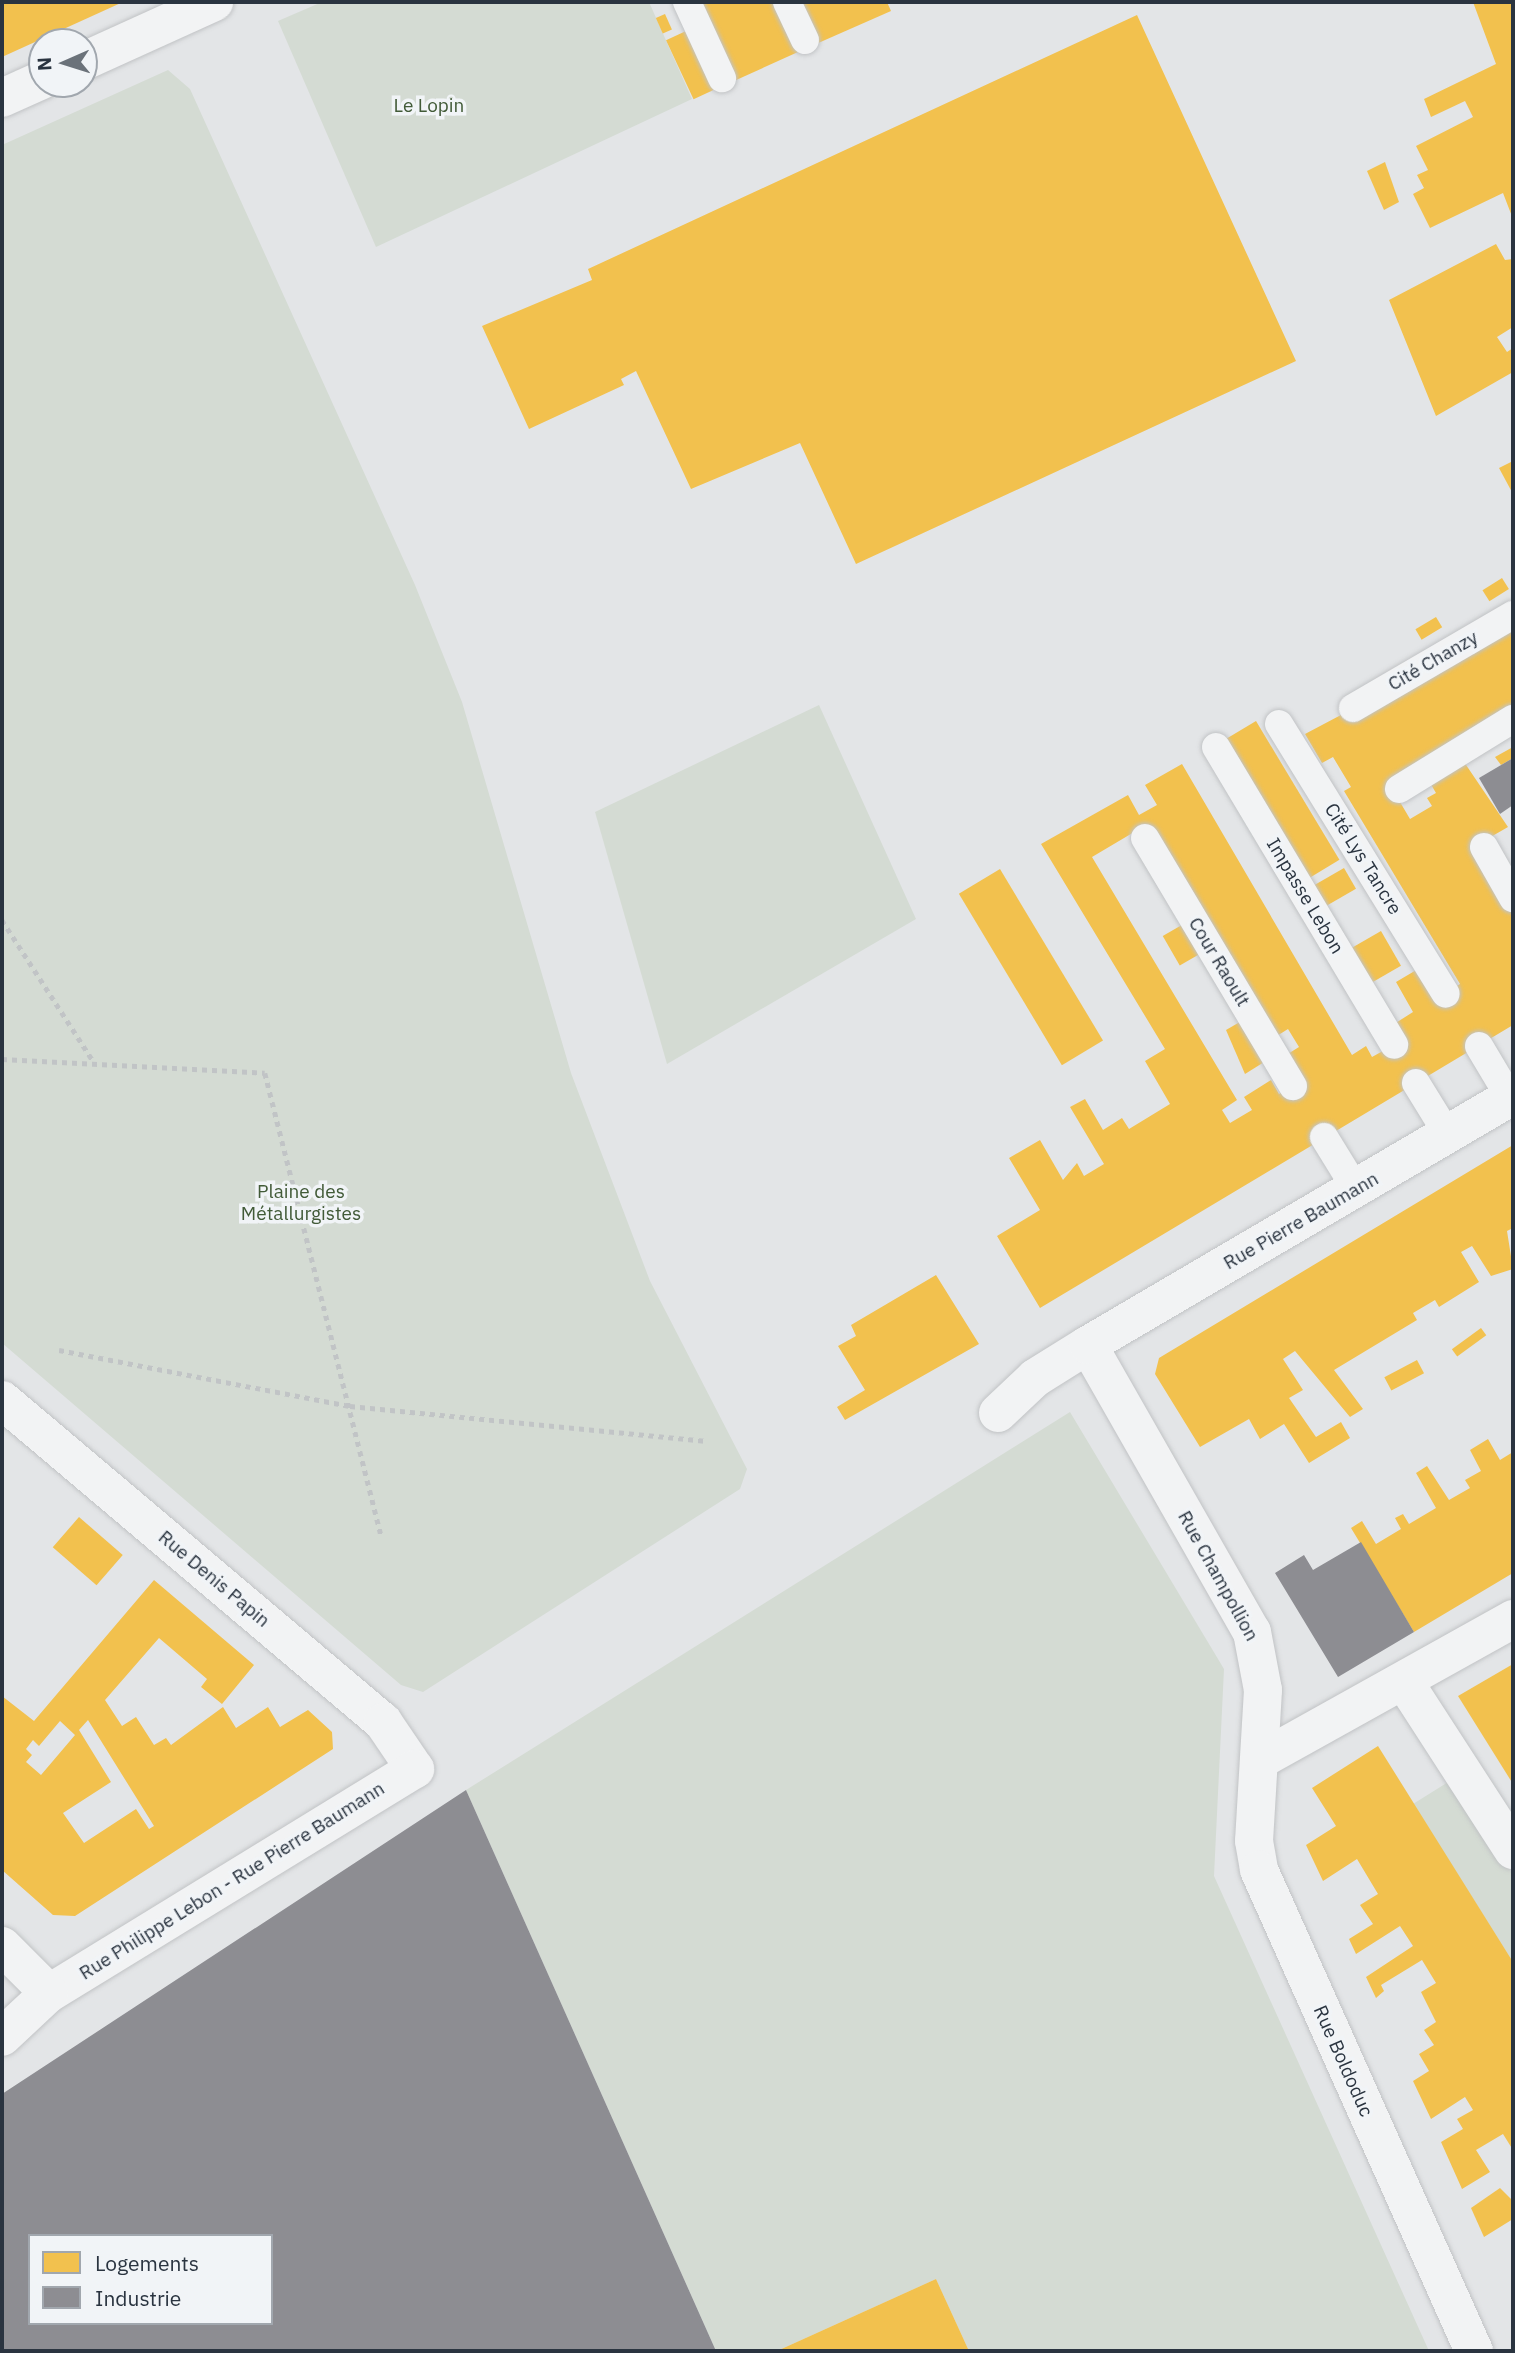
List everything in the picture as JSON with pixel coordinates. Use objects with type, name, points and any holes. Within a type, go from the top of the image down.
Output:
[{"type":"street","points":[[98,55],[214,2]]},
{"type":"street","points":[[2,99],[28,87]]},
{"type":"street","name":"Rue Pierre Baumann","points":[[1088,1345],[1512,1097]]},
{"type":"street","points":[[998,1413],[1035,1378],[1088,1345]]},
{"type":"street","name":"Rue Champollion","points":[[1088,1345],[1252,1632],[1263,1690],[1260,1760]]},
{"type":"street","name":"Rue Denis Papin","points":[[2,1400],[383,1722],[415,1769]]},
{"type":"street","points":[[1260,1760],[1405,1683],[1513,1619]]},
{"type":"street","points":[[1405,1683],[1513,1850]]},
{"type":"street","name":"Rue Boldoduc","points":[[1260,1760],[1254,1841],[1267,1895],[1474,2351]]},
{"type":"street","name":"Rue Philippe Lebon - Rue Pierre Baumann","points":[[2,2037],[49,1993],[415,1769]]},
{"type":"street","points":[[2,1946],[49,1993]]},
{"type":"lane","points":[[687,2],[722,78]]},
{"type":"lane","points":[[788,2],[805,40]]},
{"type":"lane","name":"Cité Chanzy","points":[[1353,708],[1513,615]]},
{"type":"lane","points":[[1399,789],[1513,719]]},
{"type":"lane","name":"Cité Lys Tancre","points":[[1279,724],[1446,994]]},
{"type":"lane","name":"Impasse Lebon","points":[[1216,747],[1394,1045]]},
{"type":"lane","name":"Cour Raoult","points":[[1145,838],[1293,1086]]},
{"type":"lane","points":[[1484,847],[1513,898]]},
{"type":"lane","points":[[1479,1046],[1512,1097]]},
{"type":"lane","points":[[1416,1083],[1448,1135]]},
{"type":"lane","points":[[1324,1137],[1356,1189]]},
{"type":"path","points":[[2,919],[95,1063]]},
{"type":"path","points":[[2,1059],[265,1073],[382,1538]]},
{"type":"path","points":[[59,1350],[350,1406],[704,1441]]},
{"type":"green space","name":"Le Lopin","points":[[322,2],[649,2],[692,99],[376,247],[278,21]]},
{"type":"green space","name":"Plaine des Métallurgistes","points":[[168,70],[190,89],[415,585],[462,702],[571,1073],[650,1281],[747,1469],[740,1489],[423,1692],[401,1685],[2,1343],[2,145]]},
{"type":"green space","points":[[819,705],[916,919],[667,1064],[595,812]]},
{"type":"green space","points":[[1070,1412],[1224,1669],[1214,1876],[1429,2351],[969,2351],[936,2279],[777,2351],[716,2351],[466,1790]]},
{"type":"green space","points":[[1453,1779],[1513,1875],[1513,1962],[1413,1804]]},
{"type":"building: Logements","points":[[2,2],[123,2],[66,28],[28,28],[28,45],[2,57]]},
{"type":"building: Logements","points":[[698,2],[775,2],[798,52],[734,81]]},
{"type":"building: Logements","points":[[798,2],[887,2],[891,11],[816,44]]},
{"type":"building: Logements","points":[[1473,2],[1513,2],[1513,219],[1503,193],[1430,228],[1413,194],[1424,188],[1417,175],[1428,170],[1416,146],[1473,117],[1465,101],[1431,117],[1424,99],[1496,64]]},
{"type":"building: Logements","points":[[665,14],[672,30],[663,34],[656,18]]},
{"type":"building: Logements","points":[[1137,15],[1296,361],[856,564],[800,443],[691,489],[636,371],[621,379],[624,385],[529,429],[482,326],[592,280],[588,269]]},
{"type":"building: Logements","points":[[686,31],[713,90],[694,99],[666,40]]},
{"type":"building: Logements","points":[[1385,162],[1399,202],[1384,210],[1367,171]]},
{"type":"building: Logements","points":[[1496,244],[1505,260],[1513,259],[1513,327],[1497,337],[1507,352],[1513,348],[1513,372],[1436,416],[1389,300]]},
{"type":"building: Logements","points":[[1513,461],[1513,494],[1499,468]]},
{"type":"building: Logements","points":[[1502,578],[1509,589],[1489,601],[1482,590]]},
{"type":"building: Logements","points":[[1436,617],[1442,627],[1422,640],[1415,629]]},
{"type":"building: Logements","points":[[1513,624],[1513,711],[1390,785],[1410,819],[1432,806],[1427,798],[1436,793],[1426,776],[1460,756],[1508,827],[1475,846],[1513,910],[1513,1025],[1040,1308],[997,1236],[1040,1210],[1009,1158],[1040,1140],[1063,1180],[1077,1163],[1084,1176],[1104,1164],[1070,1107],[1085,1099],[1103,1130],[1122,1118],[1129,1129],[1170,1104],[1145,1061],[1165,1049],[1041,844],[1128,795],[1139,815],[1157,805],[1145,785],[1182,764],[1352,1055],[1366,1046],[1372,1057],[1401,1041],[1391,1026],[1413,1012],[1396,982],[1418,969],[1436,1000],[1460,984],[1344,791],[1351,787],[1333,757],[1322,763],[1305,734]],"holes":[[[1146,825],[1272,1039],[1288,1029],[1299,1047],[1283,1057],[1293,1086],[1279,1094],[1271,1080],[1244,1097],[1252,1110],[1230,1123],[1222,1110],[1237,1100],[1092,857]]]},
{"type":"building: Logements","points":[[1256,721],[1339,860],[1307,879],[1223,741]]},
{"type":"building: Logements","points":[[1513,747],[1513,758],[1501,765],[1495,757]]},
{"type":"building: Logements","points":[[1344,868],[1356,889],[1322,908],[1310,887]]},
{"type":"building: Logements","points":[[1000,869],[1103,1040],[1062,1065],[959,894]]},
{"type":"building: Logements","points":[[1187,922],[1204,951],[1180,965],[1163,936]]},
{"type":"building: Logements","points":[[1381,931],[1401,966],[1367,985],[1347,950]]},
{"type":"building: Logements","points":[[1245,1019],[1269,1059],[1245,1074],[1226,1030]]},
{"type":"building: Logements","points":[[1513,1145],[1513,1228],[1507,1231],[1513,1269],[1491,1276],[1472,1246],[1461,1252],[1479,1282],[1439,1307],[1435,1300],[1413,1313],[1417,1320],[1334,1370],[1363,1409],[1350,1417],[1295,1351],[1283,1359],[1303,1390],[1289,1398],[1316,1437],[1341,1422],[1350,1438],[1309,1463],[1284,1424],[1260,1439],[1249,1419],[1200,1447],[1155,1374],[1159,1358]]},
{"type":"building: Logements","points":[[936,1275],[979,1344],[845,1420],[837,1407],[865,1390],[838,1346],[856,1336],[851,1325]]},
{"type":"building: Logements","points":[[1481,1328],[1486,1335],[1457,1356],[1452,1349]]},
{"type":"building: Logements","points":[[1417,1360],[1424,1373],[1391,1391],[1384,1377]]},
{"type":"building: Logements","points":[[1488,1439],[1500,1460],[1513,1452],[1513,1573],[1414,1632],[1351,1528],[1362,1521],[1376,1544],[1401,1529],[1395,1518],[1403,1514],[1409,1524],[1436,1508],[1416,1473],[1427,1466],[1449,1500],[1470,1488],[1465,1480],[1481,1471],[1470,1450]]},
{"type":"building: Logements","points":[[79,1517],[123,1555],[97,1585],[53,1547]]},
{"type":"building: Logements","points":[[154,1580],[254,1665],[222,1704],[201,1687],[207,1679],[159,1638],[105,1700],[122,1726],[136,1717],[154,1745],[166,1738],[171,1745],[223,1707],[236,1728],[268,1707],[280,1727],[308,1710],[332,1732],[333,1749],[75,1916],[53,1915],[2,1870],[2,1696],[34,1721]],"holes":[[[88,1720],[154,1826],[149,1829],[136,1809],[84,1843],[63,1813],[111,1782],[79,1730]],[[60,1721],[75,1735],[41,1775],[26,1762],[32,1755],[26,1749],[33,1740],[39,1746]]]},
{"type":"building: Logements","points":[[1513,1664],[1513,1784],[1458,1696]]},
{"type":"building: Logements","points":[[1378,1746],[1513,1962],[1513,2150],[1503,2134],[1476,2150],[1490,2172],[1462,2189],[1441,2142],[1463,2129],[1457,2119],[1473,2110],[1465,2097],[1431,2119],[1413,2081],[1429,2071],[1419,2054],[1434,2045],[1424,2030],[1436,2022],[1421,1992],[1436,1983],[1422,1960],[1381,1985],[1384,1991],[1376,1998],[1366,1977],[1413,1946],[1400,1926],[1356,1954],[1349,1939],[1373,1924],[1360,1905],[1378,1894],[1357,1859],[1323,1881],[1306,1845],[1336,1826],[1312,1788]]},
{"type":"building: Logements","points":[[1500,2188],[1513,2201],[1513,2219],[1484,2237],[1471,2208]]},
{"type":"building: Logements","points":[[936,2279],[969,2351],[777,2351]]},
{"type":"building: Industrie","points":[[1513,758],[1513,805],[1500,814],[1479,778]]},
{"type":"building: Industrie","points":[[1361,1542],[1414,1632],[1338,1677],[1275,1573],[1304,1555],[1313,1570]]},
{"type":"building: Industrie","points":[[466,1790],[716,2351],[2,2351],[2,2094]]}]
